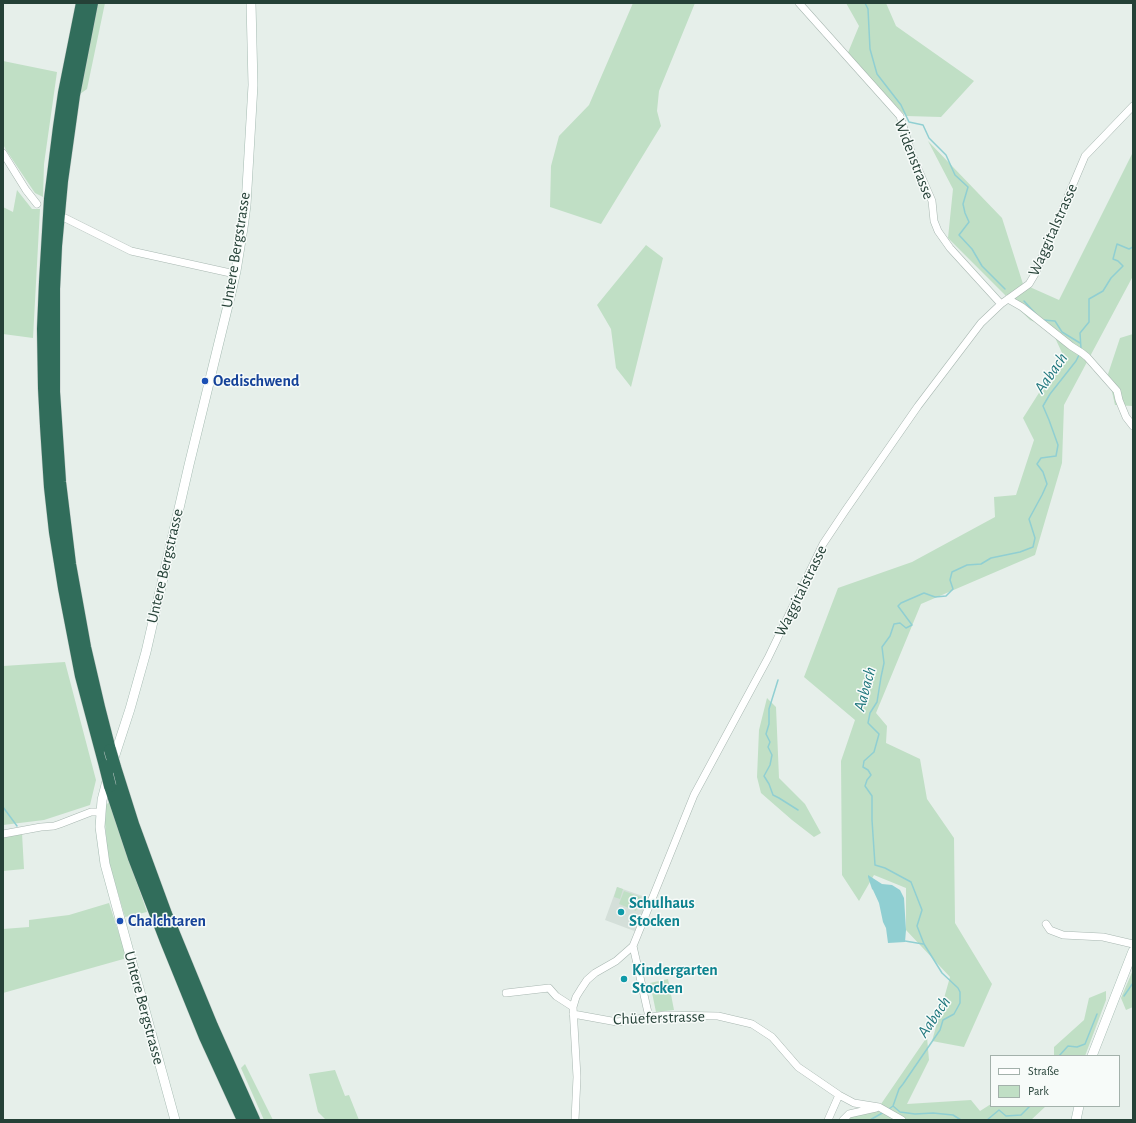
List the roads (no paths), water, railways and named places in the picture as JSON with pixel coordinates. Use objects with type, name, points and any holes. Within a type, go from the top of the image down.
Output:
[{"type":"highway","points":[[82,3],[64,93],[59,127],[50,199],[44,298],[44,388],[50,487],[55,532],[81,676],[110,767],[166,914],[212,1026],[254,1120]]},
{"type":"highway","points":[[92,3],[75,88],[62,181],[54,289],[54,385],[59,474],[70,564],[85,647],[110,750],[110,786],[134,858],[168,947],[205,1037],[243,1120]]},
{"type":"main road","name":"Untere Bergstrasse","points":[[175,1120],[105,864],[100,827],[100,812],[104,790],[130,709],[146,652],[235,274],[246,205],[253,85],[251,3]]},
{"type":"main road","points":[[1092,1055],[1133,951]]},
{"type":"main road","points":[[1076,1120],[1079,1107]]},
{"type":"street","name":"Widenstrasse","points":[[799,3],[900,116],[912,155],[932,201],[934,221],[938,231],[950,248],[1004,302],[1022,307],[1079,351],[1117,391],[1126,417],[1133,426]]},
{"type":"street","name":"Waggitalstrasse","points":[[575,1120],[576,1077],[573,1011],[576,997],[587,980],[616,961],[633,946],[694,794],[768,658],[823,544],[846,508],[918,406],[981,323],[1004,302],[1029,284],[1035,274],[1085,156],[1133,106]]},
{"type":"street","points":[[3,153],[26,190],[37,204]]},
{"type":"street","points":[[65,218],[130,251],[235,274]]},
{"type":"street","points":[[3,834],[54,826],[91,812],[100,812]]},
{"type":"street","points":[[1046,924],[1050,930],[1063,935],[1103,937],[1133,944]]},
{"type":"street","points":[[633,946],[649,1017]]},
{"type":"street","points":[[506,993],[549,988],[573,1011]]},
{"type":"street","name":"Chüeferstrasse","points":[[573,1011],[617,1022],[666,1014],[718,1016],[752,1024],[772,1037],[798,1067],[838,1095],[854,1103],[883,1110],[902,1120]]},
{"type":"street","points":[[828,1120],[838,1095]]},
{"type":"street","points":[[843,1120],[849,1114],[883,1110]]},
{"type":"water","points":[[868,875],[882,884],[892,885],[900,890],[904,898],[906,930],[905,942],[888,943],[886,928],[883,922],[879,903],[872,889]]},
{"type":"waterway","points":[[865,3],[868,9],[870,49],[877,74],[901,105],[909,122],[923,125],[929,138],[946,155],[955,175],[968,187],[963,204],[969,222],[959,235],[972,249],[982,266],[1005,289]]},
{"type":"waterway","name":"Aabach","points":[[1081,349],[1080,333],[1089,322],[1089,299],[1103,291],[1111,278],[1123,266],[1118,261],[1113,259],[1117,244],[1129,249],[1133,247]]},
{"type":"waterway","points":[[1024,301],[1036,314]]},
{"type":"waterway","points":[[1043,320],[1055,321],[1062,332],[1080,343]]},
{"type":"waterway","name":"Aabach","points":[[889,1109],[893,1106],[899,1089],[940,1030],[943,1020],[954,1014],[960,1003],[960,992],[958,988],[942,973],[924,944],[917,926],[922,910],[911,882],[885,868],[875,865],[872,796],[865,786],[871,775],[868,770],[863,767],[864,761],[874,752],[879,734],[868,723],[870,713],[877,702],[884,663],[882,647],[890,636],[894,624],[900,623],[906,628],[912,625],[898,606],[901,603],[924,593],[935,597],[946,596],[953,589],[950,580],[952,572],[967,565],[981,564],[991,558],[1020,552],[1033,547],[1035,538],[1029,519],[1047,484],[1043,472],[1037,464],[1041,458],[1056,456],[1058,445],[1043,406],[1050,394],[1079,355]]},
{"type":"waterway","points":[[778,680],[769,709],[769,724],[766,734],[770,742],[768,747],[772,755],[770,765],[764,776],[773,795],[798,810]]},
{"type":"waterway","points":[[3,807],[17,826]]},
{"type":"waterway","points":[[905,941],[923,944]]},
{"type":"waterway","points":[[1124,996],[1133,983]]},
{"type":"waterway","points":[[1060,1055],[1068,1046],[1077,1047],[1085,1044],[1097,1014]]},
{"type":"waterway","points":[[893,1106],[900,1112],[953,1115],[961,1120]]},
{"type":"waterway","points":[[987,1120],[999,1110],[1006,1116],[1021,1115],[1029,1107]]},
{"type":"waterway","name":"Aabach","points":[[870,1120],[884,1112]]},
{"type":"place","name":"Oedischwend","points":[[205,381]]},
{"type":"place","name":"Schulhaus Stocken","points":[[621,912]]},
{"type":"place","name":"Chalchtaren","points":[[120,921]]},
{"type":"place","name":"Kindergarten Stocken","points":[[624,979]]}]
